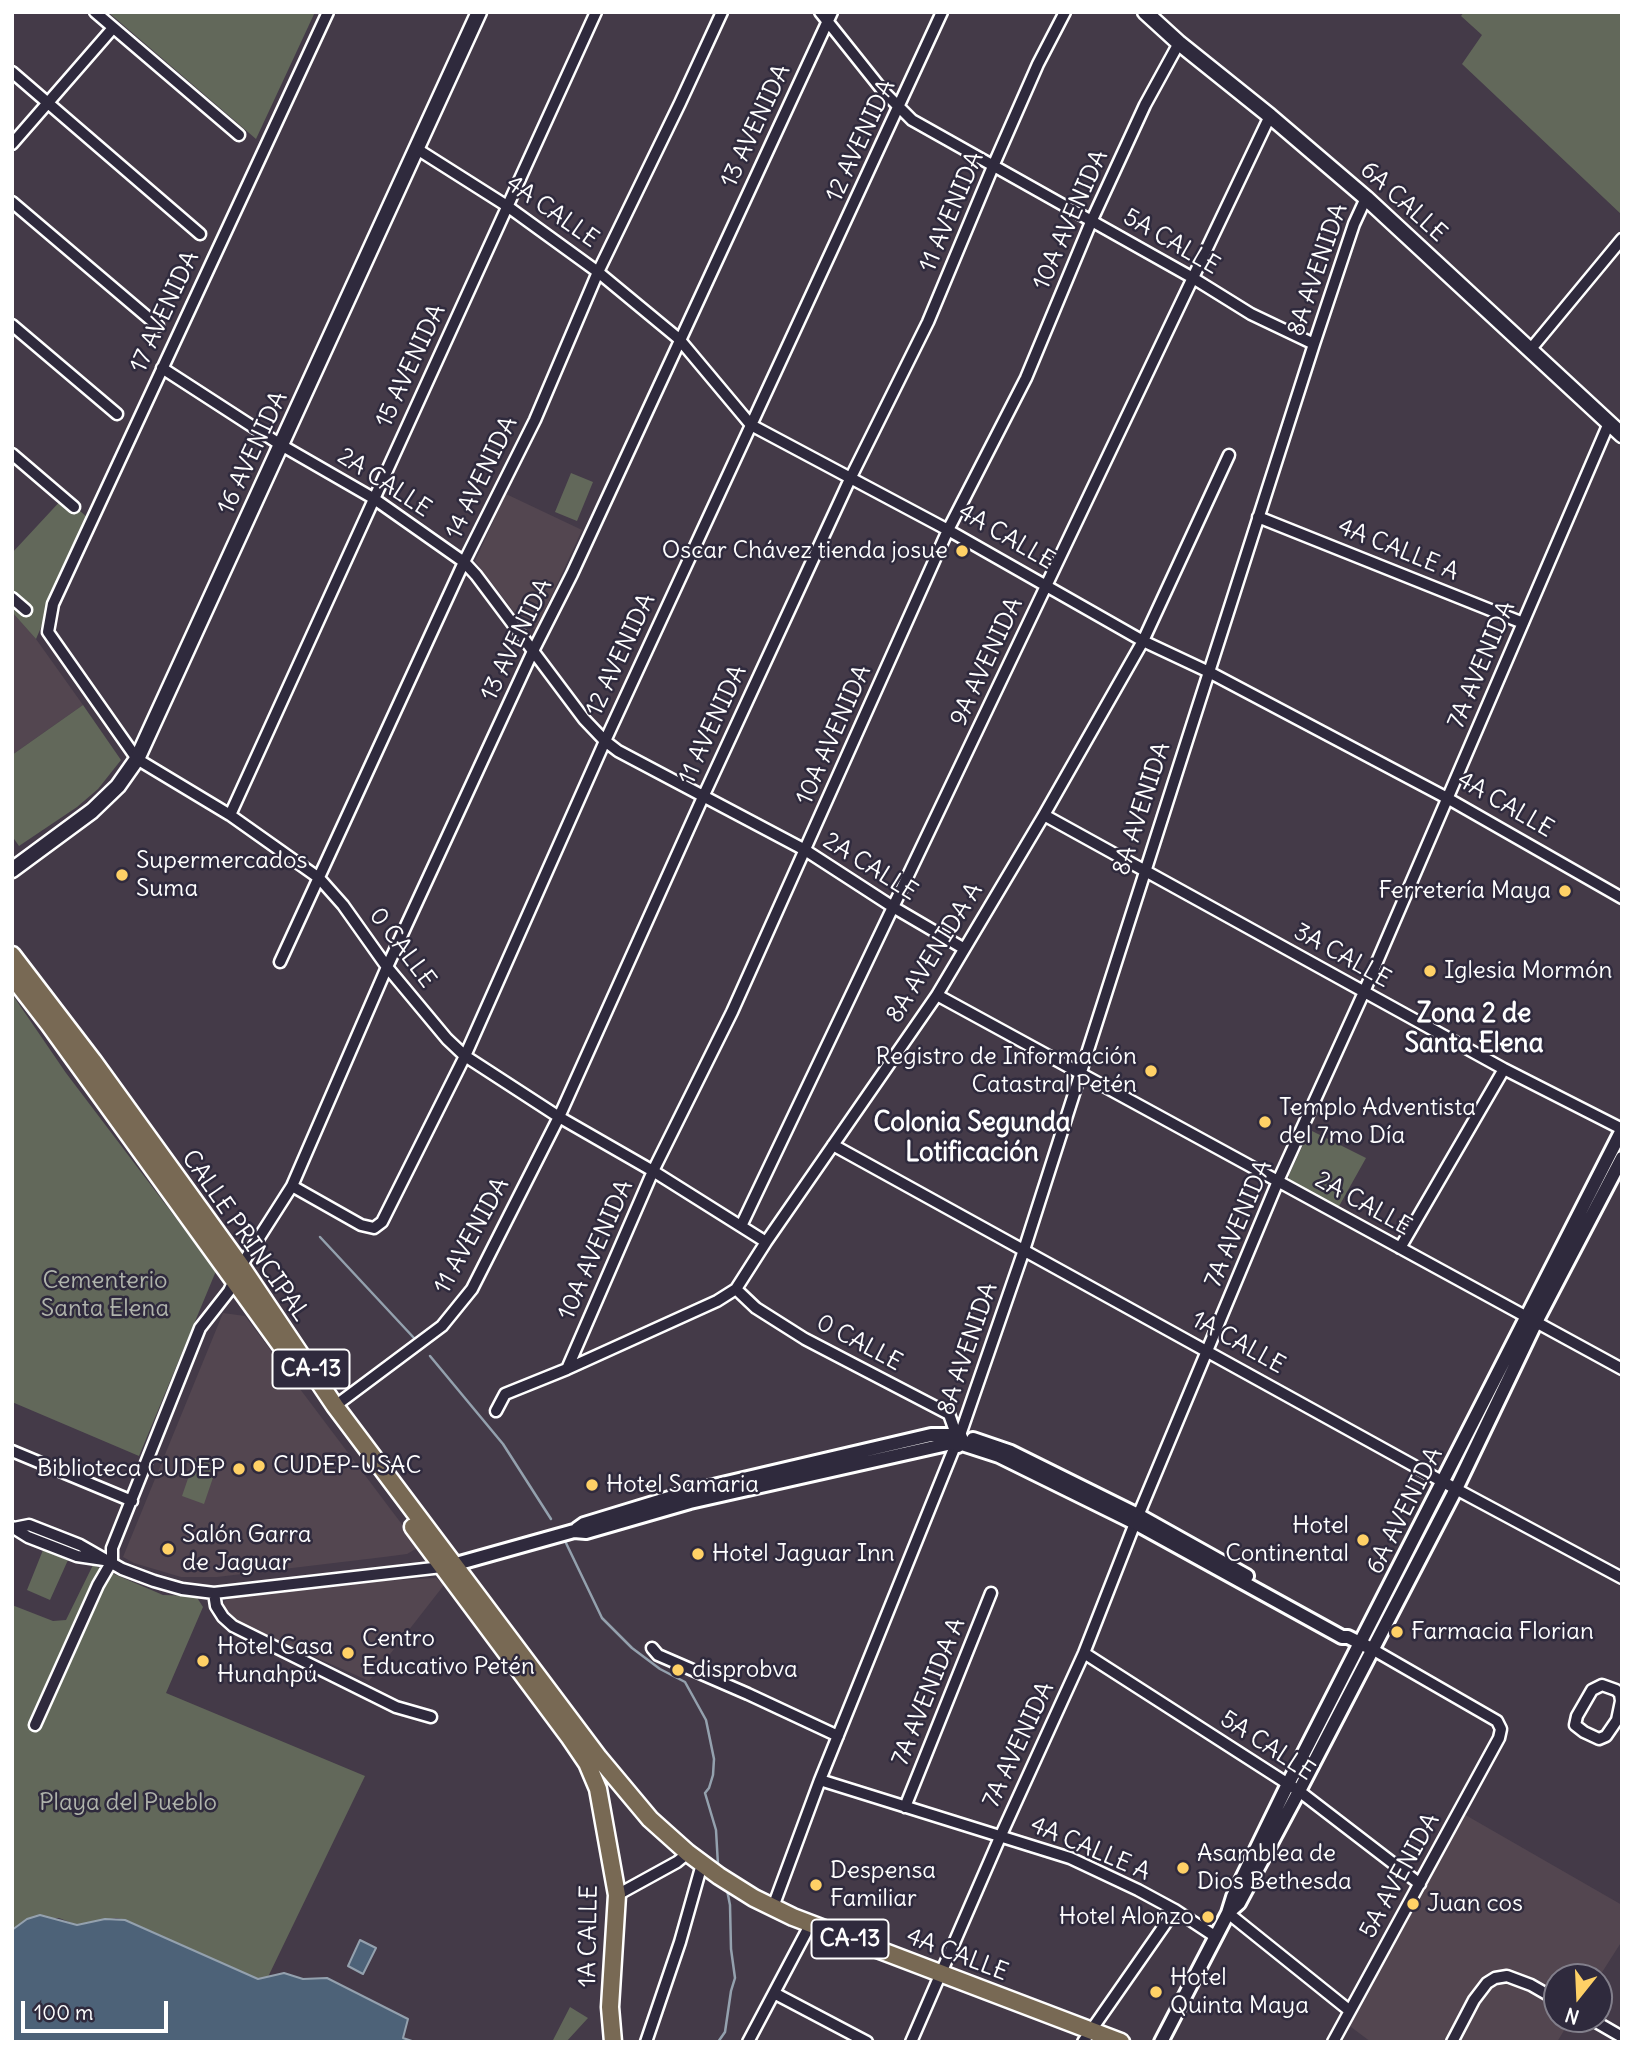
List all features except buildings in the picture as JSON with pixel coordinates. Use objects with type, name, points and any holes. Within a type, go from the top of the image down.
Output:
[{"type":"main road","name":"16 AVENIDA","points":[[12,870],[92,811],[118,786],[137,759],[479,12]]},
{"type":"main road","name":"6A CALLE","points":[[1145,12],[1366,198],[1622,435]]},
{"type":"main road","name":"CALLE PRINCIPAL","points":[[12,955],[93,1061],[241,1266],[335,1406],[570,1738],[587,1763],[598,1789]]},
{"type":"main road","name":"CALLE PRINCIPAL","points":[[12,976],[234,1282],[448,1566],[615,1779]]},
{"type":"main road","name":"4A CALLE","points":[[615,1779],[650,1819],[688,1853],[774,1908],[810,1925],[941,1973],[1087,2036],[1121,2042]]},
{"type":"main road","name":"1A CALLE","points":[[598,1789],[617,1895],[610,2007],[613,2042]]},
{"type":"street","points":[[95,12],[239,135]]},
{"type":"street","name":"17 AVENIDA","points":[[48,632],[53,604],[328,12]]},
{"type":"street","name":"15 AVENIDA","points":[[230,815],[596,12]]},
{"type":"street","name":"14 AVENIDA","points":[[280,962],[464,562],[535,420],[598,272],[722,12]]},
{"type":"street","name":"5A CALLE","points":[[820,12],[829,17],[883,91],[912,120],[994,164],[1251,314],[1314,344]]},
{"type":"street","name":"12 AVENIDA","points":[[292,1186],[361,1225],[374,1228],[382,1222],[465,1056],[605,741],[900,108],[942,12]]},
{"type":"street","name":"11 AVENIDA","points":[[335,1406],[442,1326],[472,1289],[559,1116],[850,479],[928,322],[1038,64],[1065,12]]},
{"type":"street","name":"13 AVENIDA","points":[[35,1725],[97,1585],[111,1561],[112,1548],[200,1328],[234,1282],[241,1266],[292,1186],[387,967],[829,17]]},
{"type":"street","points":[[12,144],[113,27]]},
{"type":"street","name":"10A AVENIDA","points":[[567,1369],[653,1171],[732,1012],[948,530],[1027,378],[1091,222],[1145,105],[1179,43]]},
{"type":"street","points":[[12,72],[200,234]]},
{"type":"street","name":"9A AVENIDA","points":[[741,1226],[1270,116]]},
{"type":"street","name":"4A CALLE","points":[[417,149],[507,206],[598,272],[680,339],[751,425],[948,530],[1143,641],[1209,672],[1447,798],[1622,898]]},
{"type":"street","name":"8A AVENIDA","points":[[774,1908],[820,1780],[957,1439],[1024,1250],[1314,344],[1354,224],[1366,198]]},
{"type":"street","points":[[12,201],[158,326]]},
{"type":"street","points":[[1530,350],[1622,239]]},
{"type":"street","points":[[12,325],[117,414]]},
{"type":"street","name":"2A CALLE","points":[[162,368],[282,445],[373,498],[464,562],[477,575],[584,719],[618,751],[805,850],[963,948]]},
{"type":"street","name":"7A AVENIDA","points":[[911,2042],[1000,1835],[1084,1653],[1278,1181],[1364,992],[1609,423]]},
{"type":"street","points":[[12,454],[74,507]]},
{"type":"street","name":"8A AVENIDA A","points":[[567,1369],[717,1301],[736,1289],[937,995],[1044,815],[1143,641],[1229,455]]},
{"type":"street","name":"4A CALLE A","points":[[1258,517],[1523,623]]},
{"type":"street","points":[[12,598],[26,610]]},
{"type":"street","name":"0 CALLE","points":[[48,632],[137,759],[230,815],[319,878],[343,905],[387,967],[447,1039],[465,1056],[766,1242]]},
{"type":"street","name":"3A CALLE","points":[[1044,815],[1504,1069],[1622,1130]]},
{"type":"street","name":"2A CALLE","points":[[937,995],[1622,1369]]},
{"type":"street","points":[[1400,1248],[1504,1069]]},
{"type":"street","name":"6A AVENIDA","points":[[1161,2042],[1228,1913],[1233,1898],[1294,1787],[1450,1485],[1622,1130]]},
{"type":"street","name":"1A CALLE","points":[[833,1145],[1622,1578]]},
{"type":"street","name":"6A AVENIDA","points":[[1531,1319],[1622,1158]]},
{"type":"street","name":"0 CALLE","points":[[736,1289],[757,1308],[805,1339],[949,1414],[957,1439]]},
{"type":"street","points":[[496,1411],[505,1394],[567,1369]]},
{"type":"street","points":[[13,1527],[29,1525],[80,1545],[122,1569],[154,1581],[214,1594],[448,1566],[574,1531],[584,1524],[692,1491],[931,1435],[957,1439],[999,1456],[1137,1519],[1346,1630],[1348,1637],[1366,1646]]},
{"type":"street","points":[[12,1451],[132,1502]]},
{"type":"street","name":"7A AVENIDA A","points":[[905,1807],[991,1593]]},
{"type":"street","points":[[214,1594],[216,1606],[233,1626],[396,1707],[431,1717]]},
{"type":"street","name":"5A AVENIDA","points":[[1333,2042],[1499,1738],[1500,1729],[1496,1721],[1366,1646]]},
{"type":"street","points":[[652,1647],[658,1655],[838,1736]]},
{"type":"street","name":"5A CALLE","points":[[1084,1653],[1294,1787],[1420,1884]]},
{"type":"street","points":[[1602,1685],[1620,1694],[1620,1720],[1606,1736],[1599,1739],[1575,1725],[1592,1689],[1602,1685]]},
{"type":"street","name":"4A CALLE A","points":[[820,1780],[1070,1858],[1106,1873],[1175,1910],[1216,1937]]},
{"type":"street","points":[[617,1895],[677,1862],[688,1853]]},
{"type":"street","points":[[646,2042],[680,1942],[702,1864]]},
{"type":"street","points":[[1087,2036],[1175,1910]]},
{"type":"street","points":[[1228,1913],[1350,2011]]},
{"type":"street","points":[[748,2042],[810,1925]]},
{"type":"street","points":[[1452,2042],[1474,2000],[1487,1983],[1495,1978],[1507,1976],[1543,1992]]},
{"type":"street","points":[[774,1993],[867,2042]]},
{"type":"shaded area","points":[[506,494],[582,530],[536,630],[521,621],[475,561]]},
{"type":"shaded area","points":[[12,612],[36,639],[83,705],[12,755]]},
{"type":"shaded area","name":"CUDEP-USAC","points":[[223,1313],[245,1316],[419,1547],[407,1554],[217,1577],[181,1577],[123,1557]]},
{"type":"shaded area","name":"Centro Educativo Petén","points":[[436,1578],[444,1585],[369,1681],[241,1624],[223,1608],[224,1602],[231,1596],[362,1582]]},
{"type":"shaded area","points":[[1462,1813],[1622,1905],[1622,1941],[1608,1963],[1543,1963],[1543,2033],[1562,2033],[1557,2042],[1371,2042],[1347,2024]]},
{"type":"green space","points":[[108,12],[315,12],[256,139]]},
{"type":"green space","points":[[1464,12],[1622,12],[1622,215],[1462,64],[1482,35],[1461,16]]},
{"type":"green space","points":[[571,473],[593,482],[577,521],[555,512]]},
{"type":"green space","points":[[64,497],[88,518],[36,639],[12,612],[12,553]]},
{"type":"green space","points":[[83,705],[121,760],[98,789],[77,807],[19,846],[12,836],[12,755]]},
{"type":"green space","name":"Cementerio Santa Elena","points":[[12,994],[66,1073],[216,1271],[139,1456],[12,1402]]},
{"type":"green space","points":[[1310,1130],[1366,1158],[1338,1208],[1289,1180]]},
{"type":"green space","points":[[195,1458],[217,1466],[204,1504],[182,1496]]},
{"type":"green space","points":[[43,1550],[68,1560],[50,1600],[27,1590]]},
{"type":"green space","name":"Playa del Pueblo","points":[[93,1565],[163,1595],[196,1596],[203,1607],[166,1693],[365,1776],[267,1979],[258,1979],[126,1920],[116,1918],[77,1925],[59,1918],[27,1919],[12,1930],[12,1605],[53,1621],[66,1620]]},
{"type":"green space","points":[[570,2007],[588,2018],[566,2042],[552,2042]]},
{"type":"water","points":[[40,1915],[77,1925],[105,1919],[125,1920],[258,1979],[284,1973],[303,1979],[327,1978],[408,2019],[403,2038],[415,2042],[12,2042],[12,1930],[27,1919]]},
{"type":"water","points":[[360,1940],[376,1948],[363,1974],[348,1966]]},
{"type":"waterway","points":[[320,1237],[414,1338]]},
{"type":"waterway","points":[[430,1356],[503,1444],[551,1519]]},
{"type":"waterway","points":[[566,1543],[602,1618],[632,1648],[660,1669],[685,1682],[706,1720],[714,1759],[713,1775],[705,1793],[716,1830],[718,1865]]},
{"type":"waterway","points":[[718,2042],[725,2032],[735,1978],[727,1890]]},
{"type":"place","name":"Oscar Chávez tienda josue","points":[[962,551]]},
{"type":"place","name":"Supermercados Suma","points":[[122,875]]},
{"type":"place","name":"Ferretería Maya","points":[[1565,891]]},
{"type":"place","name":"Iglesia Mormón","points":[[1430,971]]},
{"type":"place","name":"Registro de Información Catastral Petén","points":[[1151,1071]]},
{"type":"place","name":"Templo Adventista del 7mo Día","points":[[1265,1122]]},
{"type":"place","name":"CUDEP-USAC","points":[[259,1466]]},
{"type":"place","name":"Biblioteca CUDEP","points":[[239,1469]]},
{"type":"place","name":"Hotel Samaria","points":[[592,1485]]},
{"type":"place","name":"Hotel Continental","points":[[1363,1540]]},
{"type":"place","name":"Salón Garra de Jaguar","points":[[168,1549]]},
{"type":"place","name":"Hotel Jaguar Inn","points":[[698,1554]]},
{"type":"place","name":"Farmacia Florian","points":[[1397,1632]]},
{"type":"place","name":"Centro Educativo Petén","points":[[348,1653]]},
{"type":"place","name":"Hotel Casa Hunahpú","points":[[203,1661]]},
{"type":"place","name":"disprobva","points":[[678,1670]]},
{"type":"place","name":"Asamblea de Dios Bethesda","points":[[1183,1868]]},
{"type":"place","name":"Despensa Familiar","points":[[816,1885]]},
{"type":"place","name":"Juan cos","points":[[1413,1904]]},
{"type":"place","name":"Hotel Alonzo","points":[[1208,1917]]},
{"type":"place","name":"Hotel Quinta Maya","points":[[1156,1992]]},
{"type":"district","name":"Zona 2 de Santa Elena","points":[[1474,1030]]},
{"type":"district","name":"Colonia Segunda Lotificación","points":[[972,1139]]}]
